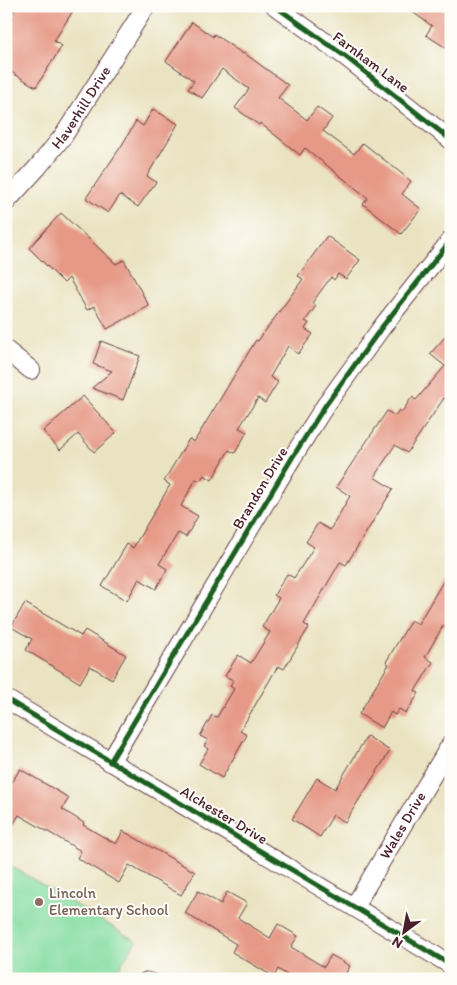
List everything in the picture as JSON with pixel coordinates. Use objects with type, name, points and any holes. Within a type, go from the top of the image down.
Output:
[{"type":"street","name":"Haverhill Drive","points":[[6,202],[64,135],[146,6]]},
{"type":"street","name":"Farnham Lane","points":[[275,6],[346,57],[451,140]]},
{"type":"street","name":"Brandon Drive","points":[[110,762],[325,406],[382,326],[451,240]]},
{"type":"street","points":[[6,350],[31,370]]},
{"type":"street","name":"Alchester Drive","points":[[6,699],[451,965]]},
{"type":"street","name":"Wales Drive","points":[[354,907],[451,744]]},
{"type":"lane","points":[[142,979],[146,977],[155,979]]},
{"type":"green space","name":"Lincoln Elementary School","points":[[6,863],[136,941],[112,979],[6,979]]},
{"type":"building","points":[[17,6],[76,6],[54,41],[62,46],[36,87],[6,69],[6,30],[13,18],[10,16]]},
{"type":"building","points":[[404,6],[437,6],[451,15],[451,51],[426,35],[432,26]]},
{"type":"building","points":[[192,22],[213,37],[214,34],[244,53],[288,85],[278,98],[307,120],[317,107],[332,118],[323,131],[354,154],[363,143],[411,181],[402,194],[421,209],[401,234],[363,204],[368,198],[305,148],[300,155],[260,123],[259,125],[235,108],[249,89],[222,69],[202,98],[188,89],[194,81],[166,61]]},
{"type":"building","points":[[153,109],[178,124],[147,176],[156,182],[138,207],[120,195],[108,213],[86,198],[136,121],[143,126]]},
{"type":"building","points":[[61,213],[116,264],[124,260],[149,306],[107,329],[94,306],[87,310],[69,278],[64,283],[29,248]]},
{"type":"building","points":[[327,236],[360,260],[346,279],[338,274],[334,280],[331,277],[312,303],[316,306],[305,321],[309,323],[305,329],[313,334],[298,354],[288,346],[270,377],[278,382],[265,403],[258,398],[239,428],[247,432],[235,453],[229,450],[212,480],[204,475],[200,481],[196,479],[181,506],[198,516],[186,537],[178,533],[159,564],[167,569],[156,589],[139,579],[127,601],[102,586],[127,544],[133,548],[170,485],[164,481],[189,439],[194,442],[256,340],[258,341],[303,279],[298,276]]},
{"type":"building","points":[[451,330],[451,404],[444,398],[407,453],[395,445],[374,477],[393,489],[346,565],[340,562],[304,624],[309,627],[284,669],[278,666],[240,731],[247,735],[222,778],[199,764],[208,749],[204,746],[208,740],[200,736],[212,715],[217,717],[234,689],[230,686],[233,680],[225,676],[238,655],[251,663],[270,632],[262,627],[279,598],[274,595],[287,574],[294,578],[314,547],[306,542],[318,523],[330,530],[350,496],[336,487],[387,411],[395,416],[399,410],[402,412],[412,397],[416,400],[445,366],[430,354]]},
{"type":"building","points":[[101,341],[140,356],[123,400],[92,388],[112,371],[93,364]]},
{"type":"building","points":[[83,396],[116,433],[94,452],[78,434],[60,450],[43,431]]},
{"type":"building","points":[[451,568],[451,631],[443,626],[425,657],[433,662],[415,691],[419,693],[406,713],[399,709],[395,715],[391,712],[382,728],[359,714],[389,664],[386,662],[411,620],[418,624]]},
{"type":"building","points":[[25,603],[81,636],[85,630],[126,655],[112,679],[90,666],[80,683],[26,650],[32,639],[11,627]]},
{"type":"building","points":[[367,736],[390,751],[345,822],[333,815],[320,837],[292,819],[317,778],[335,789]]},
{"type":"building","points":[[20,769],[69,798],[62,809],[84,823],[83,825],[116,844],[123,831],[195,872],[181,895],[129,865],[119,883],[77,858],[81,851],[19,815],[6,836],[6,779],[12,782]]},
{"type":"building","points":[[198,891],[221,904],[227,892],[247,903],[238,918],[270,938],[278,924],[298,936],[291,947],[324,967],[331,955],[350,966],[343,978],[345,979],[293,979],[278,969],[274,977],[232,952],[236,944],[185,913]]},
{"type":"cycle path","points":[[275,6],[346,57],[451,140]]},
{"type":"cycle path","points":[[110,762],[325,406],[382,327],[451,240]]},
{"type":"cycle path","points":[[6,699],[451,965]]},
{"type":"place","name":"Lincoln Elementary School","points":[[39,902]]}]
